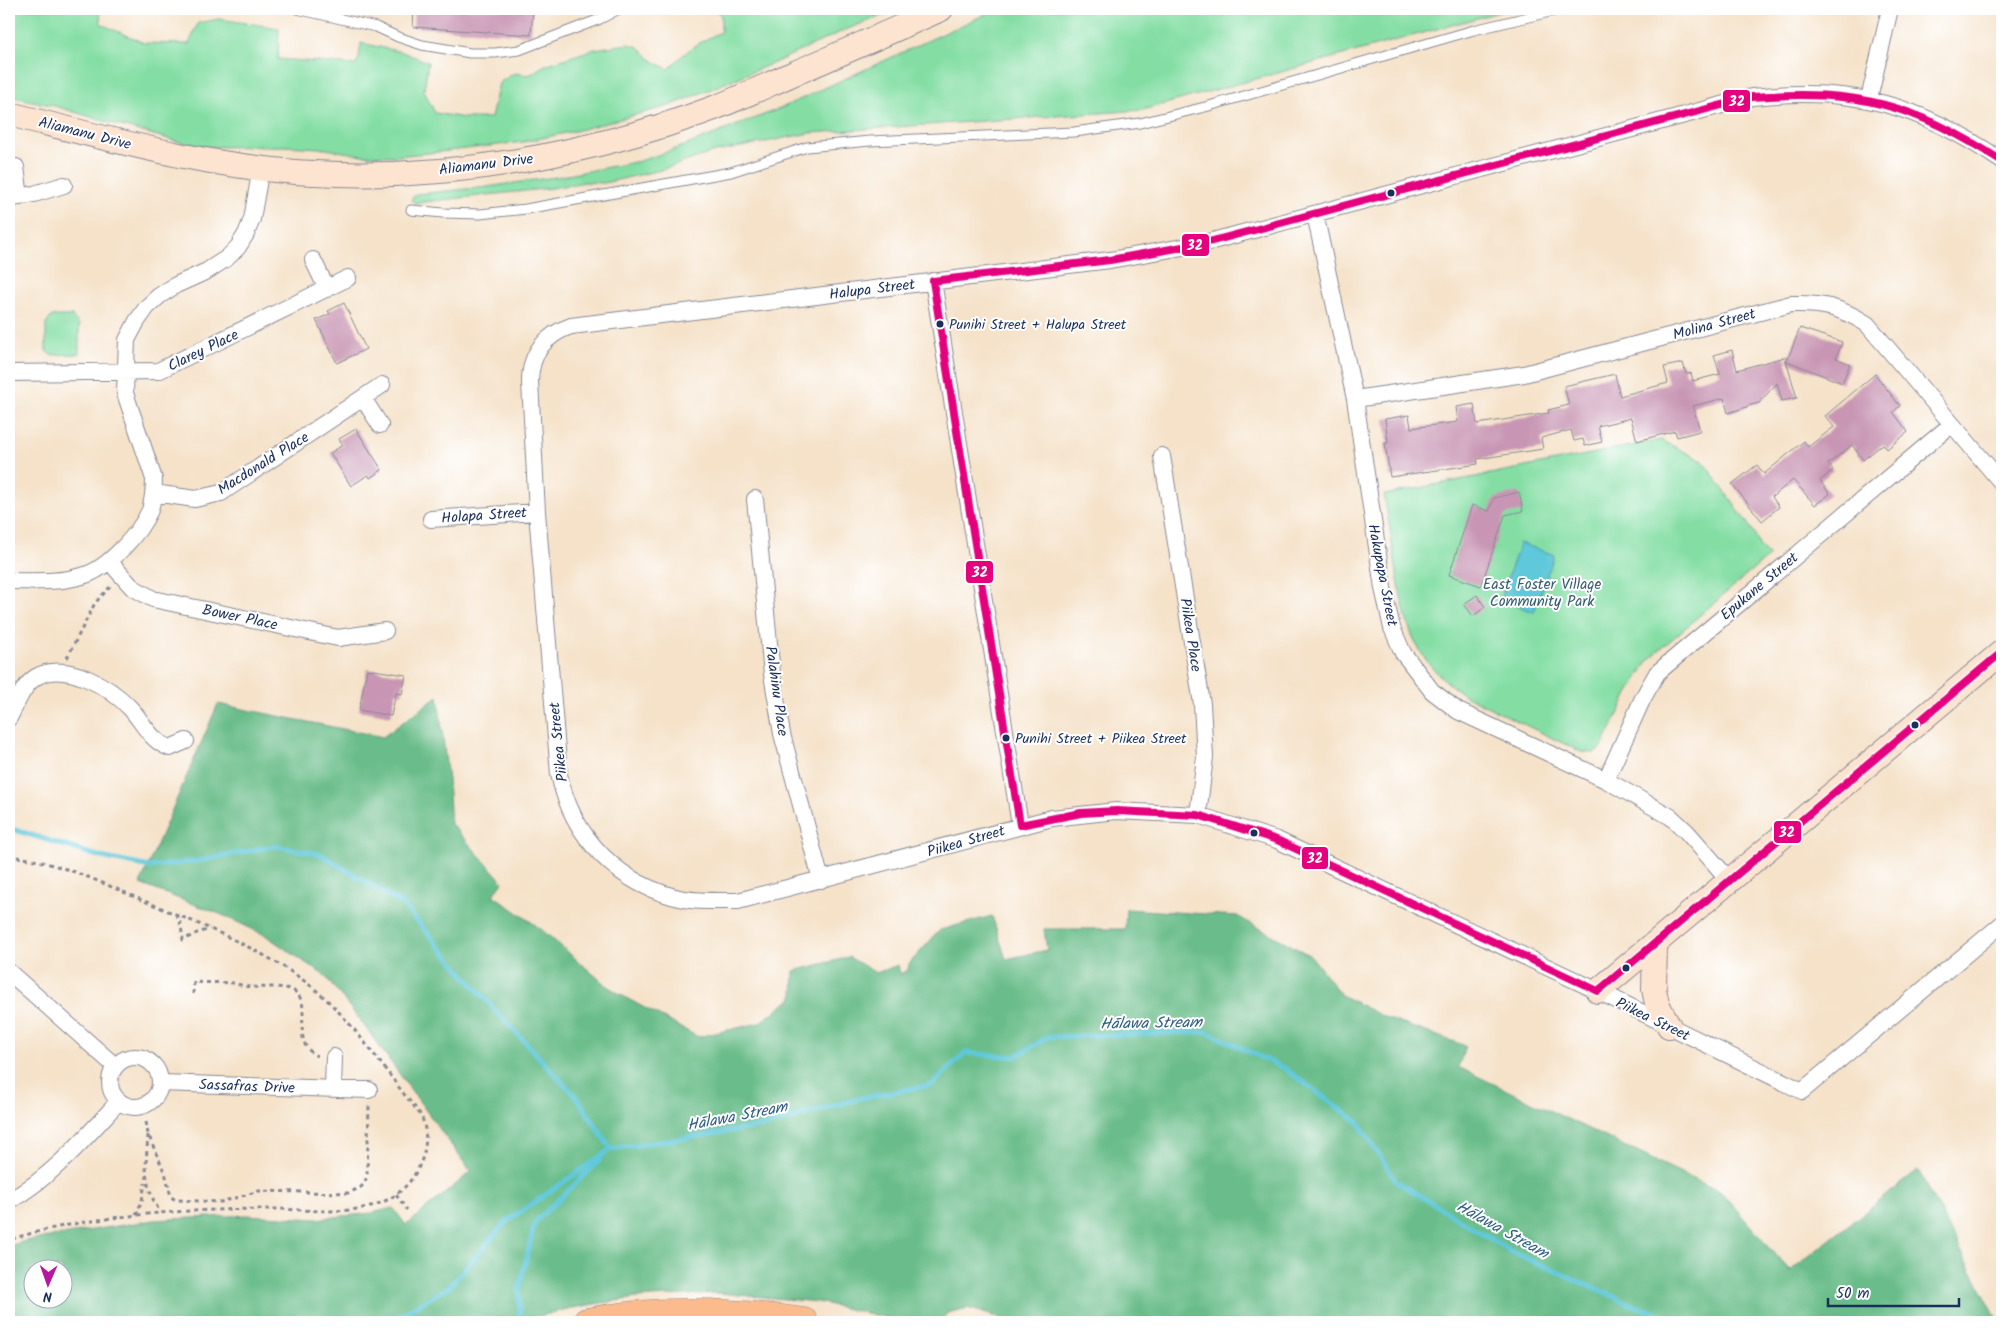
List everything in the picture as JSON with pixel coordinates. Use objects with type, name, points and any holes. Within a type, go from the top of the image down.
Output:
[{"type":"highway","points":[[587,1322],[640,1314],[677,1312],[746,1314],[804,1322]]},
{"type":"street","name":"Aliamanu Drive","points":[[9,114],[166,153],[261,168],[314,174],[425,172],[506,162],[573,150],[638,133],[715,108],[941,9]]},
{"type":"street","points":[[1869,99],[1890,9]]},
{"type":"street","name":"Halupa Street","points":[[537,512],[531,365],[539,348],[551,335],[560,330],[581,324],[1110,260],[1205,243],[1752,97],[1810,94],[1869,99],[1924,116],[1974,142],[2002,161]]},
{"type":"street","points":[[16,167],[14,198],[64,185]]},
{"type":"street","points":[[9,581],[46,581],[84,576],[109,561],[136,534],[149,511],[154,493],[154,479],[125,393],[127,340],[137,321],[147,308],[176,285],[207,271],[227,258],[242,240],[252,219],[261,168]]},
{"type":"street","name":"Hakupapa Street","points":[[1315,214],[1354,399],[1383,588],[1392,628],[1403,653],[1432,690],[1458,711],[1606,780],[1671,817],[1687,832],[1730,881]]},
{"type":"street","points":[[313,260],[327,288]]},
{"type":"street","name":"Clarey Place","points":[[9,373],[158,371],[348,278]]},
{"type":"street","points":[[933,281],[1020,825]]},
{"type":"street","name":"Molina Street","points":[[1354,399],[1524,374],[1791,304],[1813,303],[1852,314],[1867,324],[2002,482]]},
{"type":"street","name":"Macdonald Place","points":[[154,493],[195,499],[221,493],[382,385]]},
{"type":"street","points":[[363,398],[380,425]]},
{"type":"street","name":"Epukane Street","points":[[1606,780],[1643,698],[1657,673],[1952,424]]},
{"type":"street","name":"Piikea Place","points":[[1162,456],[1202,704],[1204,756],[1198,815]]},
{"type":"street","name":"Palahinu Place","points":[[755,499],[772,674],[782,734],[821,880]]},
{"type":"street","name":"Holapa Street","points":[[431,519],[537,512]]},
{"type":"street","name":"Piikea Street","points":[[537,512],[559,774],[563,794],[570,811],[590,844],[606,861],[638,884],[684,899],[709,902],[738,901],[997,833],[1020,825],[1081,813],[1116,811],[1198,815],[1277,840],[1598,991],[1802,1092],[2002,924]]},
{"type":"street","name":"Bower Place","points":[[109,561],[132,587],[153,599],[338,638],[386,631]]},
{"type":"street","points":[[1598,991],[2002,652]]},
{"type":"street","points":[[9,718],[27,686],[37,677],[51,672],[69,672],[80,675],[115,696],[129,707],[159,744],[170,748],[186,741]]},
{"type":"street","points":[[1655,944],[1654,990],[1657,1004],[1669,1026]]},
{"type":"street","points":[[9,972],[115,1066]]},
{"type":"street","points":[[128,1057],[144,1058],[156,1068],[160,1083],[159,1091],[149,1103],[134,1107],[119,1101],[114,1096],[110,1080],[115,1066],[128,1057]]},
{"type":"street","points":[[333,1088],[334,1057]]},
{"type":"street","name":"Sassafras Drive","points":[[160,1083],[369,1090]]},
{"type":"street","points":[[9,1201],[35,1185],[50,1172],[74,1150],[119,1101]]},
{"type":"lane","points":[[297,9],[376,27],[422,45],[445,50],[494,53],[519,50],[600,19],[619,9]]},
{"type":"lane","points":[[411,210],[480,214],[526,209],[731,172],[807,147],[870,141],[1074,132],[1140,123],[1209,106],[1474,30],[1562,9]]},
{"type":"path","points":[[65,662],[95,603],[122,576]]},
{"type":"path","points":[[176,914],[181,925],[184,940],[197,933],[211,929]]},
{"type":"path","points":[[193,994],[194,982],[234,983],[249,987],[289,988],[296,992],[303,1004],[302,1033],[310,1052],[319,1056],[334,1057]]},
{"type":"path","points":[[148,1134],[166,1176],[171,1197],[176,1200],[221,1202],[259,1191],[349,1193],[361,1187],[365,1182],[367,1174],[369,1090]]},
{"type":"path","points":[[135,1215],[142,1201],[146,1181],[148,1134],[146,1122]]},
{"type":"path","points":[[146,1181],[150,1197],[160,1213]]},
{"type":"path","points":[[396,1195],[406,1210]]},
{"type":"green space","points":[[9,9],[100,9],[101,24],[144,43],[189,44],[198,23],[219,19],[279,28],[278,59],[356,65],[361,43],[402,52],[428,62],[424,91],[435,113],[465,118],[491,118],[499,83],[514,73],[529,75],[545,65],[595,49],[628,44],[639,47],[654,62],[669,69],[693,48],[721,32],[721,16],[715,9],[900,9],[845,30],[774,63],[669,106],[575,131],[523,142],[396,156],[362,155],[320,148],[286,146],[213,147],[183,143],[55,106],[9,96]]},
{"type":"green space","points":[[997,9],[1510,9],[1143,110],[810,133],[711,153],[661,170],[604,183],[585,182],[552,188],[415,203],[411,200],[416,194],[487,187],[562,176],[640,161],[779,109]]},
{"type":"green space","points":[[52,316],[72,316],[79,325],[79,354],[51,355],[46,351],[46,324]]},
{"type":"green space","name":"East Foster Village Community Park","points":[[1661,440],[1703,461],[1753,531],[1760,547],[1769,556],[1658,651],[1647,663],[1628,694],[1602,747],[1594,753],[1581,752],[1466,696],[1448,683],[1423,655],[1408,625],[1399,588],[1384,495]]},
{"type":"green space","points":[[438,696],[451,824],[503,882],[493,895],[541,929],[607,986],[698,1037],[759,1023],[793,998],[794,971],[849,957],[876,973],[898,965],[900,974],[908,970],[909,964],[940,930],[992,916],[1006,959],[1047,950],[1044,929],[1125,929],[1126,909],[1237,916],[1311,956],[1341,995],[1386,1018],[1466,1046],[1458,1067],[1721,1192],[1790,1271],[1918,1170],[1999,1322],[1012,1322],[968,1308],[947,1313],[942,1322],[905,1322],[818,1302],[718,1293],[636,1298],[567,1309],[517,1322],[9,1322],[9,1246],[25,1241],[154,1220],[247,1215],[316,1219],[372,1213],[393,1208],[406,1225],[471,1172],[360,1020],[325,976],[265,935],[220,914],[140,884],[218,704],[383,737]]},
{"type":"water","points":[[1520,543],[1554,555],[1534,612],[1500,600]]},
{"type":"building","points":[[414,9],[533,9],[531,35],[413,27]]},
{"type":"building","points":[[344,303],[366,349],[337,363],[316,320],[330,314],[328,311]]},
{"type":"building","points":[[1800,328],[1842,342],[1836,358],[1850,364],[1842,383],[1787,361]]},
{"type":"building","points":[[1732,350],[1737,370],[1785,357],[1797,398],[1782,401],[1777,383],[1759,403],[1728,413],[1724,398],[1693,406],[1700,431],[1677,437],[1675,431],[1637,441],[1631,418],[1598,426],[1602,442],[1585,446],[1583,439],[1574,441],[1571,430],[1541,438],[1543,449],[1477,459],[1478,464],[1390,477],[1385,443],[1388,443],[1385,419],[1409,415],[1411,428],[1458,422],[1456,407],[1474,404],[1477,424],[1549,413],[1548,410],[1569,405],[1564,386],[1615,374],[1620,396],[1668,383],[1664,367],[1683,363],[1686,374],[1691,373],[1693,381],[1720,374],[1714,355]]},
{"type":"building","points":[[1875,374],[1900,406],[1893,412],[1908,432],[1887,449],[1883,444],[1863,460],[1852,445],[1828,464],[1833,470],[1820,481],[1830,494],[1815,505],[1793,480],[1772,497],[1779,507],[1762,521],[1732,484],[1757,465],[1764,474],[1804,441],[1808,447],[1834,427],[1825,416]]},
{"type":"building","points":[[356,429],[382,470],[370,478],[368,475],[351,486],[330,453],[343,445],[339,439]]},
{"type":"building","points":[[1519,492],[1523,511],[1505,515],[1481,586],[1449,575],[1472,505],[1489,511],[1494,498]]},
{"type":"building","points":[[1477,595],[1485,607],[1473,616],[1464,604]]},
{"type":"building","points":[[367,669],[406,675],[402,694],[396,693],[391,716],[359,710]]},
{"type":"waterway","points":[[9,828],[101,857],[150,867],[198,861],[275,846],[320,854],[402,904],[494,1009],[578,1099],[611,1149]]},
{"type":"waterway","name":"Hālawa Stream","points":[[381,1322],[390,1321],[449,1287],[506,1222],[611,1149],[766,1126],[861,1098],[932,1085],[965,1053],[1015,1057],[1048,1037],[1207,1032],[1284,1068],[1358,1122],[1396,1181],[1512,1252],[1633,1305],[1685,1322]]},
{"type":"waterway","points":[[520,1322],[519,1289],[535,1222],[600,1160]]},
{"type":"transit line","name":"32","points":[[2002,161],[1940,126],[1912,114],[1883,105],[1854,99],[1823,96],[1752,97],[1205,243],[1110,260],[933,281],[1020,825],[1081,813],[1116,811],[1198,815],[1277,840],[1598,991],[2002,652]]},
{"type":"place","name":"Punihi Street + Halupa Street","points":[[940,324]]},
{"type":"place","name":"Punihi Street + Piikea Street","points":[[1006,738]]}]
